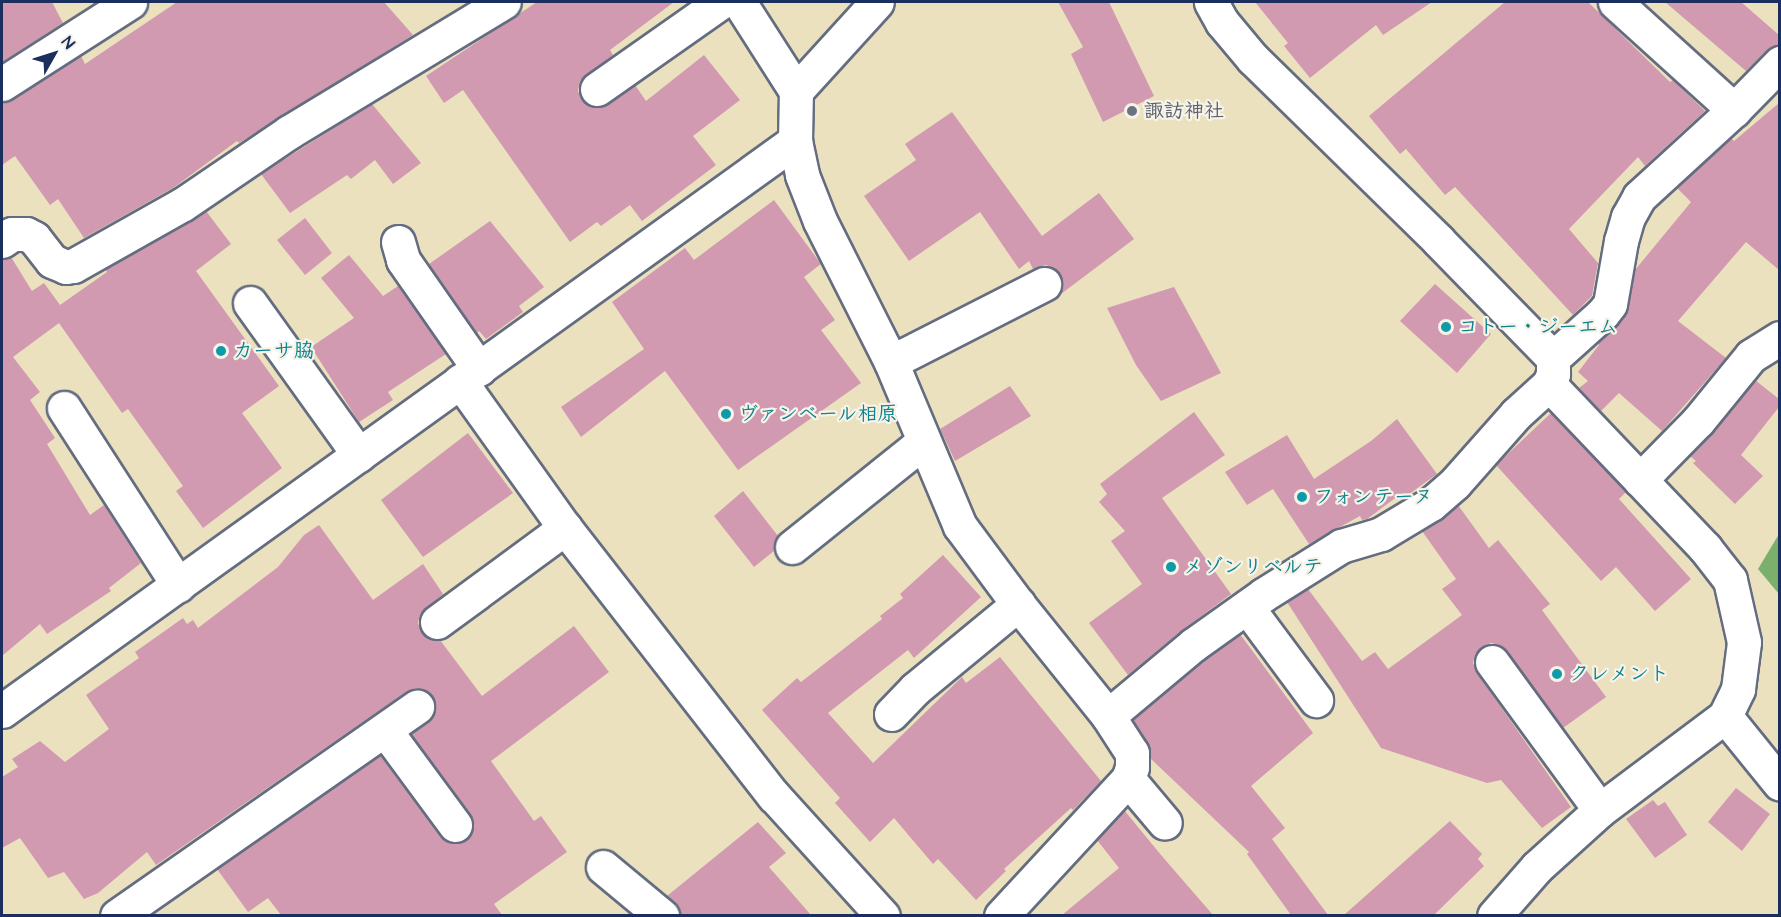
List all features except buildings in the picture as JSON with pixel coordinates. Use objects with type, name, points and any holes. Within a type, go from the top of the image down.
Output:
[{"type":"street","points":[[2,84],[130,2]]},
{"type":"street","points":[[2,241],[12,234],[26,234],[34,238],[52,261],[66,267],[73,266],[183,204],[289,132],[504,2]]},
{"type":"street","points":[[597,89],[720,2]]},
{"type":"street","points":[[739,2],[796,92],[795,141],[802,175],[820,221],[891,362],[960,526],[1018,604],[1108,716],[1131,753],[1132,767],[1128,779],[1001,915]]},
{"type":"street","points":[[796,92],[877,2]]},
{"type":"street","points":[[1211,2],[1222,22],[1253,59],[1438,240],[1551,371],[1640,480],[1705,548],[1730,580],[1744,642],[1738,689],[1725,716],[1600,810],[1537,867],[1494,915]]},
{"type":"street","points":[[1627,5],[1734,110]]},
{"type":"street","points":[[1108,716],[1193,645],[1247,607],[1341,546],[1381,534],[1418,514],[1455,483],[1610,304],[1621,241],[1628,217],[1639,197],[1734,110],[1779,63]]},
{"type":"street","points":[[2,711],[795,141]]},
{"type":"street","points":[[398,242],[404,260],[470,375],[566,528],[774,796],[883,915]]},
{"type":"street","points":[[891,362],[1044,284]]},
{"type":"street","points":[[250,303],[359,455]]},
{"type":"street","points":[[1640,480],[1698,421],[1751,356],[1779,338]]},
{"type":"street","points":[[64,408],[178,585]]},
{"type":"street","points":[[792,547],[923,442]]},
{"type":"street","points":[[437,622],[566,528]]},
{"type":"street","points":[[891,714],[915,688],[1018,604]]},
{"type":"street","points":[[1247,607],[1316,700]]},
{"type":"street","points":[[1492,662],[1600,810]]},
{"type":"street","points":[[117,915],[417,707]]},
{"type":"street","points":[[1725,716],[1779,784]]},
{"type":"street","points":[[385,730],[455,825]]},
{"type":"street","points":[[1128,779],[1165,823]]},
{"type":"street","points":[[603,867],[662,915]]},
{"type":"green space","points":[[1779,534],[1779,594],[1758,569]]},
{"type":"place","name":"諏訪神社","points":[[1132,111]]},
{"type":"place","name":"コトー・ジーエム","points":[[1446,327]]},
{"type":"place","name":"カーサ脇","points":[[221,351]]},
{"type":"place","name":"ヴァンベール相原","points":[[726,414]]},
{"type":"place","name":"フォンテーヌ","points":[[1302,497]]},
{"type":"place","name":"メゾンリベルテ","points":[[1171,567]]},
{"type":"place","name":"クレメント","points":[[1557,674]]}]
